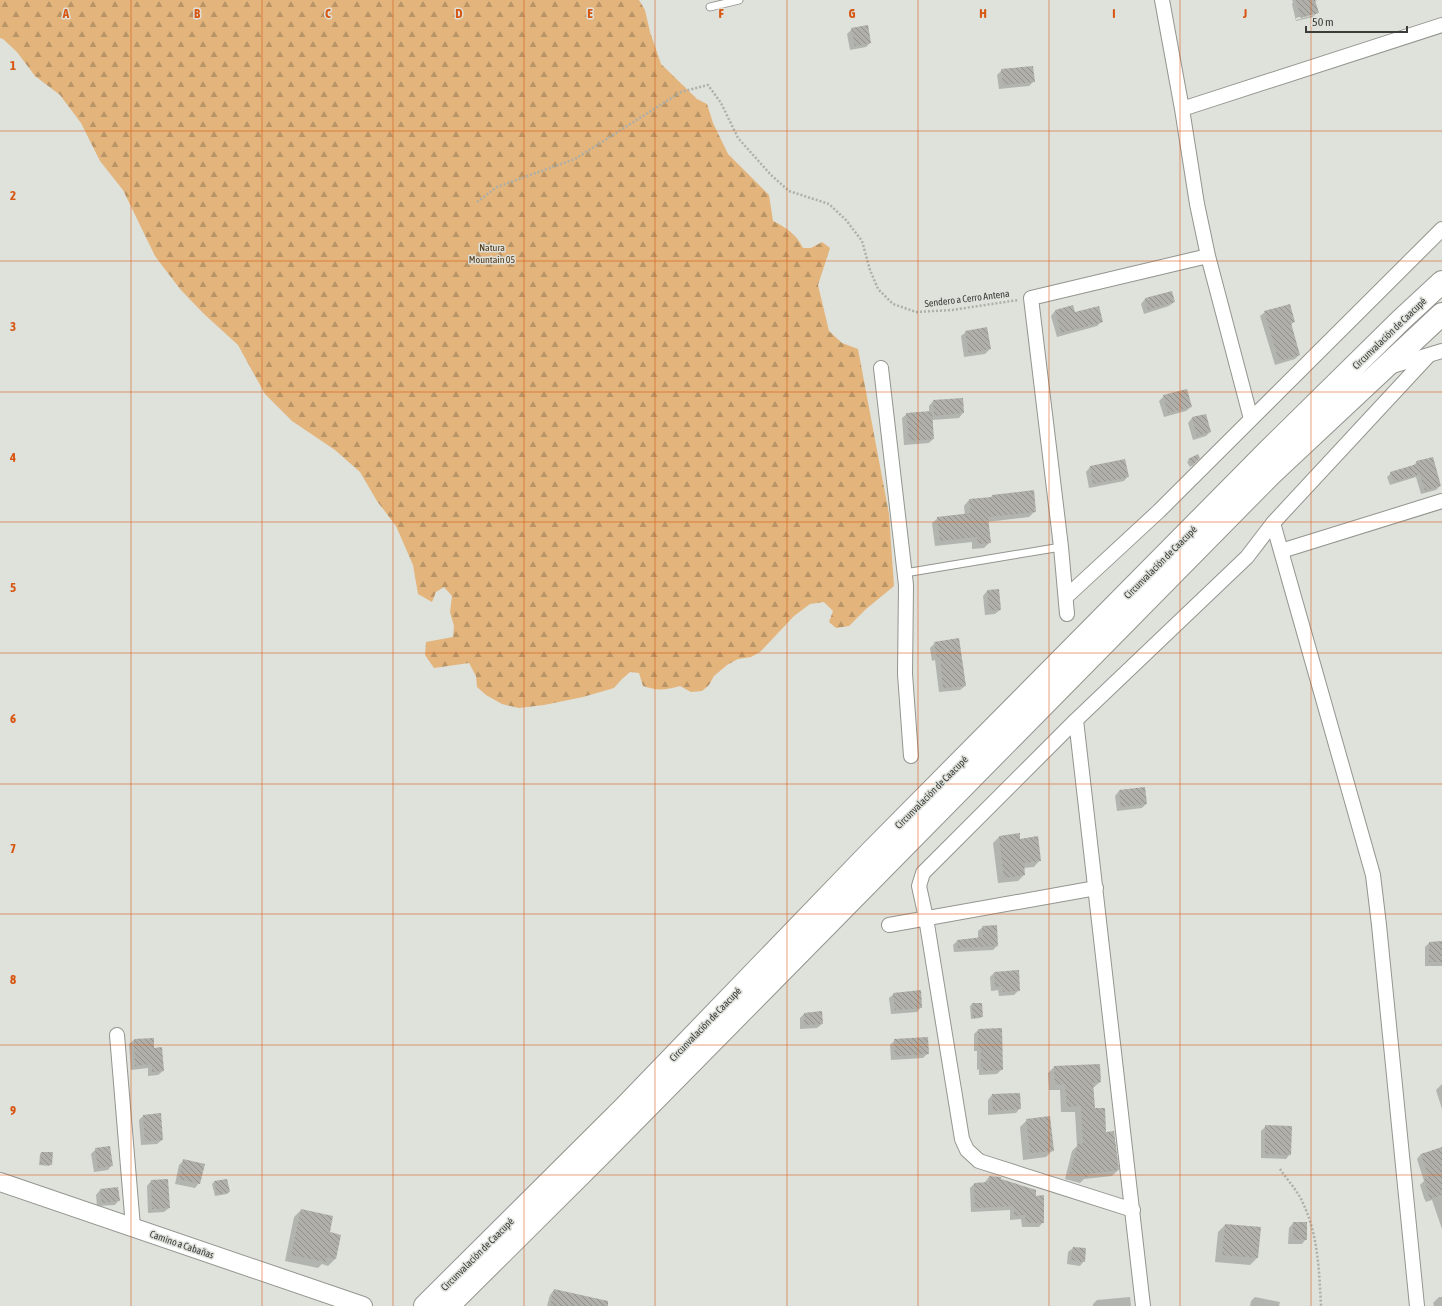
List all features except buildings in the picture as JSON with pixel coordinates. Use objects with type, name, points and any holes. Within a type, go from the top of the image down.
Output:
[{"type":"highway","name":"Circunvalación de Caacupé","points":[[436,1303],[866,857],[1269,450],[1401,320],[1442,282]]},
{"type":"highway","name":"Circunvalación de Caacupé","points":[[436,1303],[598,1157],[1259,486],[1442,314]]},
{"type":"street","points":[[1162,0],[1182,109],[1197,204],[1208,256],[1252,419]]},
{"type":"street","points":[[1182,109],[1442,25]]},
{"type":"street","points":[[1066,597],[1159,511],[1442,229]]},
{"type":"street","points":[[1067,614],[1061,547],[1031,298],[1208,256]]},
{"type":"street","points":[[1381,370],[1435,353]]},
{"type":"street","points":[[1133,1210],[979,1161],[967,1150],[962,1139],[926,918],[919,886],[923,873],[1076,720],[1247,557],[1273,524],[1435,353]]},
{"type":"street","points":[[881,368],[906,585],[905,674],[911,756]]},
{"type":"street","points":[[1281,551],[1442,501]]},
{"type":"street","points":[[1273,524],[1373,875],[1417,1306]]},
{"type":"street","points":[[1076,720],[1143,1306]]},
{"type":"street","points":[[890,925],[1096,888]]},
{"type":"street","points":[[117,1034],[133,1227]]},
{"type":"street","name":"Camino a Cabañas","points":[[0,1182],[363,1306]]},
{"type":"lane","points":[[710,7],[739,0]]},
{"type":"lane","points":[[905,573],[1061,547]]},
{"type":"path","name":"Sendero a Cerro Antena","points":[[477,202],[497,188],[575,159],[681,92],[708,85],[721,103],[738,138],[771,175],[789,191],[830,204],[846,220],[862,241],[870,270],[878,289],[893,304],[916,312],[952,310],[1031,298]]},
{"type":"path","points":[[1280,1169],[1300,1197],[1314,1232],[1318,1255],[1321,1306]]},
{"type":"green space","name":"Natura Mountain 05","points":[[0,0],[639,0],[645,10],[650,32],[661,64],[697,99],[707,104],[713,123],[728,154],[769,195],[773,221],[791,232],[803,248],[811,248],[822,242],[830,248],[818,285],[829,331],[842,343],[858,349],[889,514],[894,586],[866,609],[849,626],[836,628],[829,622],[833,611],[824,602],[810,604],[794,616],[760,652],[751,657],[738,659],[727,665],[714,676],[709,685],[702,691],[691,692],[680,686],[662,689],[648,688],[643,686],[639,673],[630,672],[614,688],[583,697],[544,705],[519,708],[502,704],[486,695],[477,687],[476,676],[469,663],[434,668],[425,655],[426,642],[453,637],[454,626],[450,612],[452,596],[444,587],[436,592],[432,602],[418,594],[413,565],[396,526],[377,501],[360,472],[335,450],[292,421],[265,394],[238,345],[203,313],[180,289],[155,256],[123,190],[100,161],[81,123],[60,95],[35,76],[17,52],[0,38]]}]
